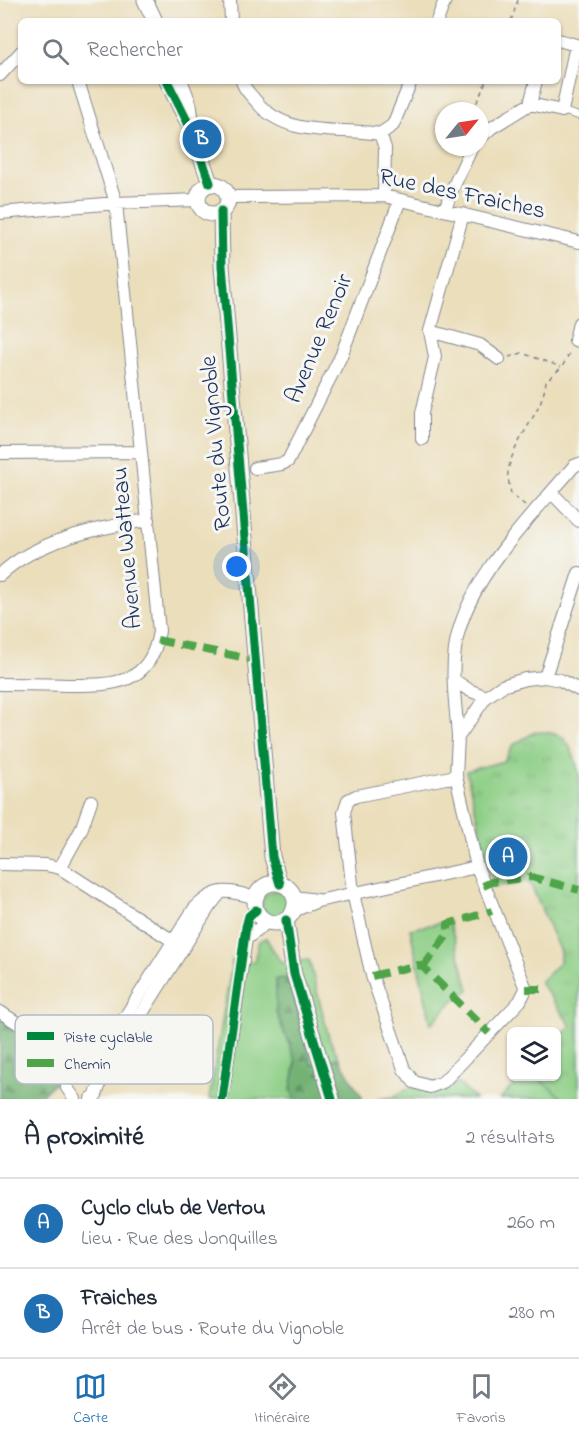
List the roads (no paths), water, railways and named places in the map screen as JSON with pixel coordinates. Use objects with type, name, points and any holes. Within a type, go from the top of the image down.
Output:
[{"type":"street","points":[[143,0],[146,18]]},
{"type":"street","points":[[143,0],[153,18]]},
{"type":"street","points":[[230,0],[231,18]]},
{"type":"street","points":[[438,18],[445,0]]},
{"type":"street","points":[[530,104],[562,111],[576,45],[561,41]]},
{"type":"street","points":[[0,75],[18,55]]},
{"type":"street","name":"Avenue Watteau","points":[[0,684],[112,685],[130,678],[149,662],[158,640],[159,624],[116,203],[79,84]]},
{"type":"street","points":[[168,84],[192,131],[210,183]]},
{"type":"street","points":[[181,84],[189,105],[192,131]]},
{"type":"street","points":[[244,84],[260,107],[274,119],[293,127],[380,134],[393,125],[410,84]]},
{"type":"street","points":[[489,130],[530,104],[535,84]]},
{"type":"street","points":[[380,134],[385,148],[384,196]]},
{"type":"street","points":[[445,210],[468,156]]},
{"type":"street","points":[[0,213],[116,203],[208,208],[227,205],[228,197],[223,187],[210,183],[201,188],[208,208]]},
{"type":"street","name":"Rue des Fraiches","points":[[228,197],[384,196],[579,242]]},
{"type":"street","name":"Avenue Renoir","points":[[255,468],[288,461],[340,356],[400,200]]},
{"type":"street","name":"Route du Vignoble","points":[[208,208],[222,266],[272,857],[280,884]]},
{"type":"street","points":[[422,440],[422,413],[435,357],[430,331],[463,214]]},
{"type":"street","points":[[577,341],[579,323]]},
{"type":"street","points":[[430,331],[480,345],[499,359]]},
{"type":"street","name":"Avenue Watteau","points":[[0,453],[141,452]]},
{"type":"street","points":[[456,776],[356,796],[348,800],[344,812],[353,893],[372,976],[404,1069],[414,1082],[430,1087],[443,1082],[520,1001],[526,988],[477,867],[456,776],[458,736],[454,680],[455,650],[469,603],[485,575],[534,513],[574,466],[579,464]]},
{"type":"street","points":[[552,493],[579,520]]},
{"type":"street","points":[[0,575],[14,562],[40,548],[149,520]]},
{"type":"street","points":[[545,677],[579,573]]},
{"type":"street","points":[[458,736],[486,697],[502,686],[525,679],[545,677],[579,690]]},
{"type":"street","points":[[454,680],[486,697]]},
{"type":"street","points":[[60,868],[81,830],[92,801]]},
{"type":"street","name":"Route du Vignoble","points":[[259,893],[272,857]]},
{"type":"street","points":[[0,864],[46,865],[60,868],[173,941]]},
{"type":"street","points":[[222,1099],[246,939],[282,914],[318,901],[477,867]]},
{"type":"street","points":[[126,1015],[173,941],[207,897],[222,891],[259,893],[271,884],[280,884],[288,889],[282,914],[294,974],[332,1099]]},
{"type":"street","points":[[141,1015],[206,912],[222,891]]},
{"type":"street","points":[[259,893],[256,910],[282,914]]},
{"type":"street","points":[[0,1012],[15,1022]]},
{"type":"street","points":[[67,1084],[67,1088],[75,1099]]},
{"type":"street","points":[[91,1099],[96,1095],[100,1084]]},
{"type":"lane","points":[[562,111],[579,116]]},
{"type":"place","name":"Fraiches","points":[[202,139]]},
{"type":"place","name":"Cyclo club de Vertou","points":[[508,857]]}]
